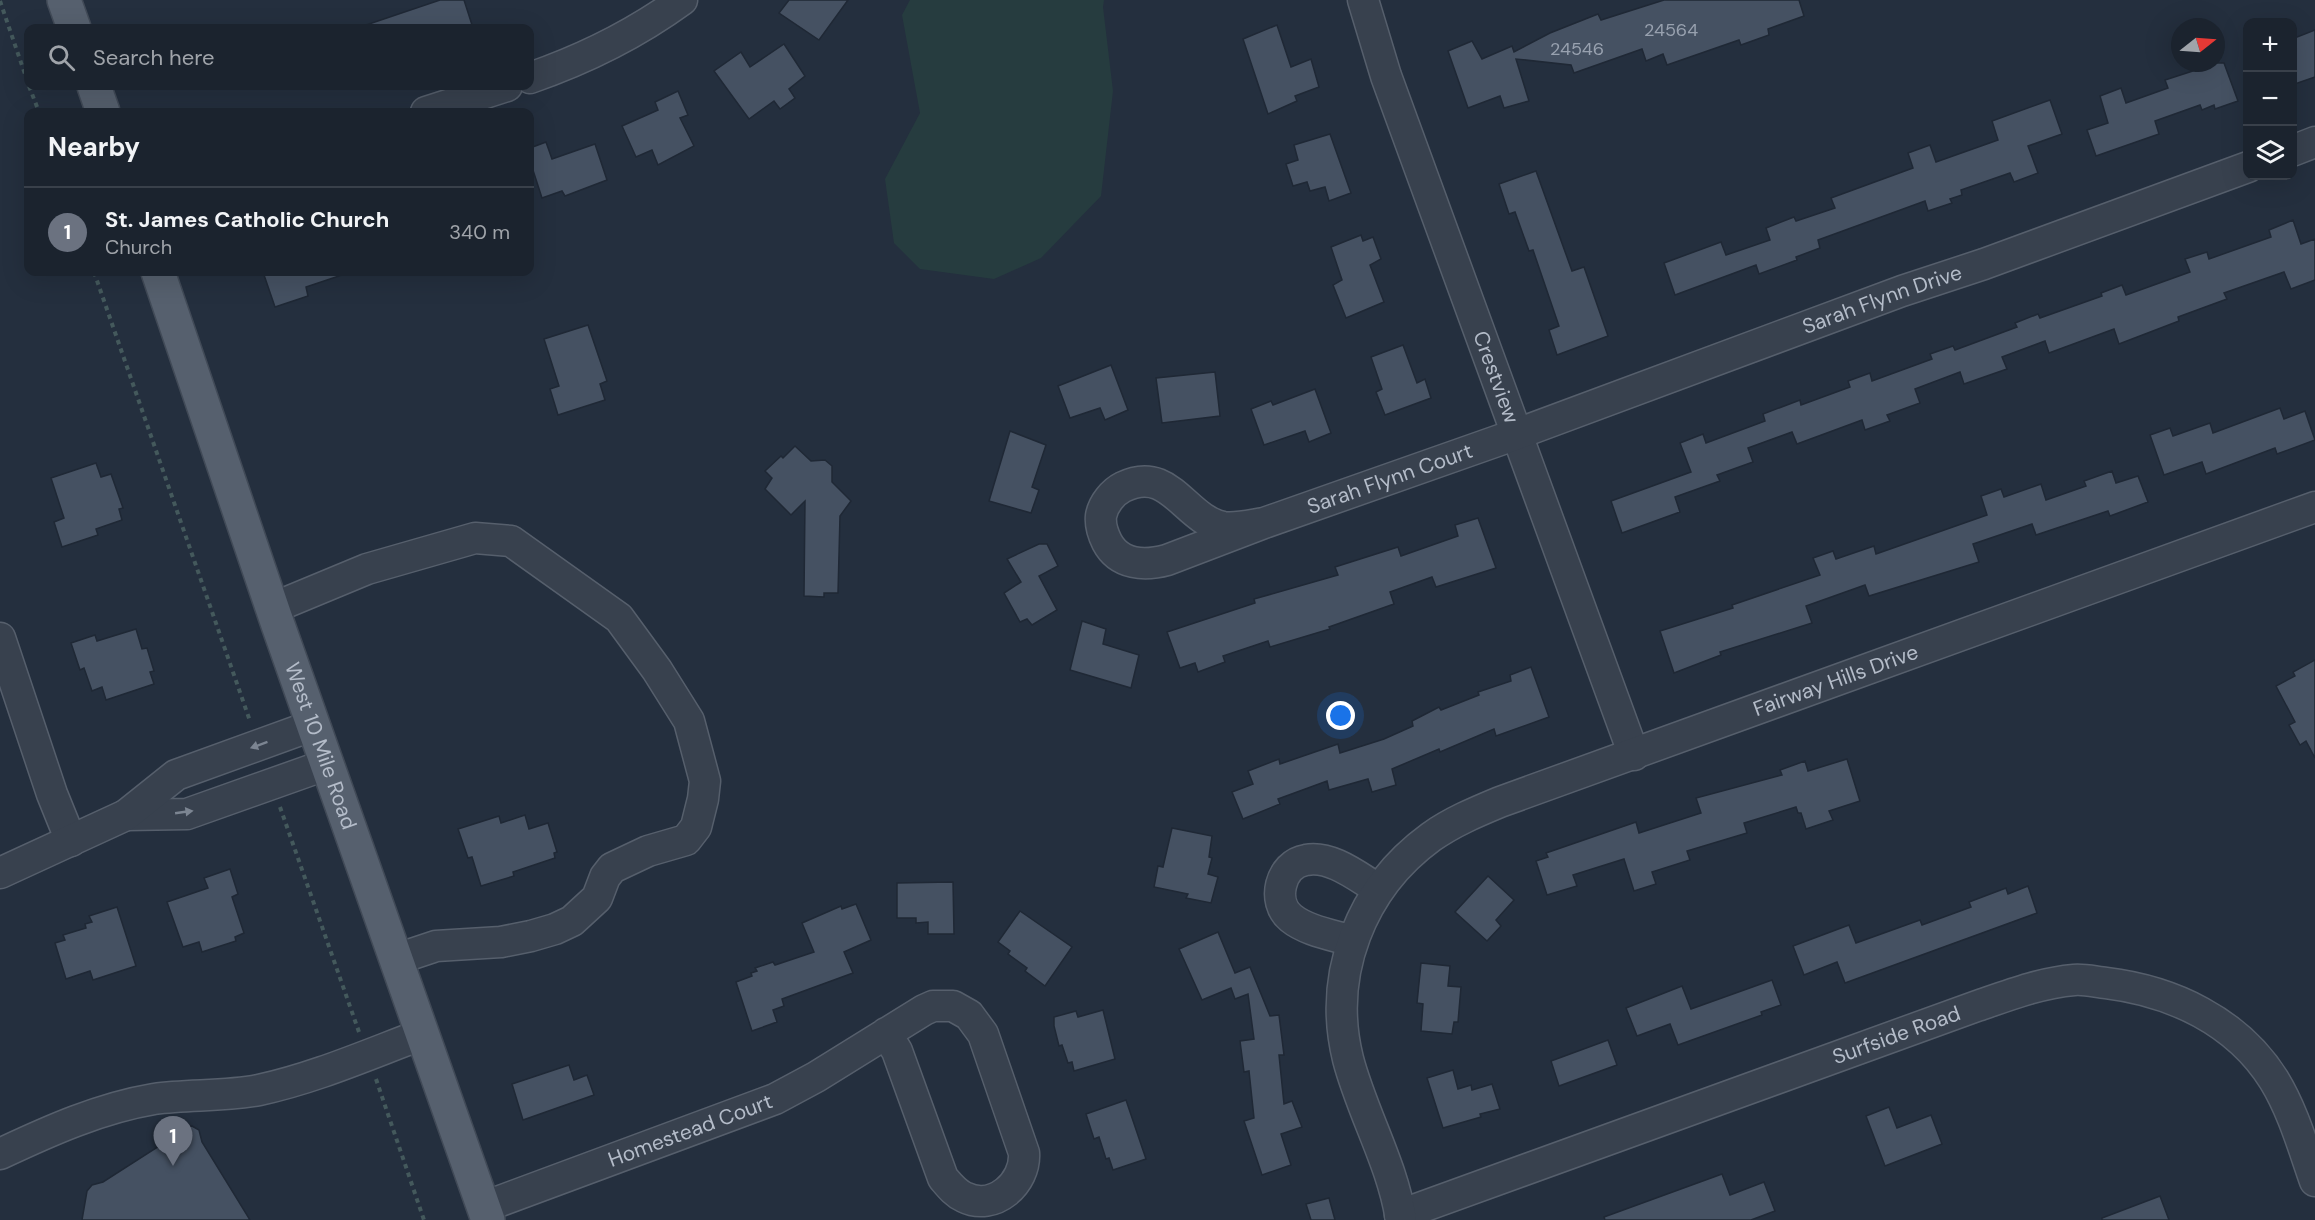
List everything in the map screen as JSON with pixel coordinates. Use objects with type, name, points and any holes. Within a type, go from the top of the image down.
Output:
[{"type":"main road","points":[[64,0],[73,24]]},
{"type":"main road","points":[[95,90],[102,108]]},
{"type":"main road","name":"West 10 Mile Road","points":[[159,276],[273,608],[486,1213]]},
{"type":"street","points":[[534,77],[612,45],[646,26],[682,0]]},
{"type":"street","name":"Crestview","points":[[1363,0],[1386,76],[1634,754]]},
{"type":"street","points":[[438,108],[495,90]]},
{"type":"street","points":[[2297,149],[2315,142]]},
{"type":"street","name":"Sarah Flynn Drive","points":[[1517,434],[1902,291],[1984,264],[2243,168]]},
{"type":"street","name":"Sarah Flynn Court","points":[[1264,523],[1222,527],[1199,516],[1166,487],[1150,483],[1133,483],[1118,490],[1106,502],[1101,516],[1102,533],[1112,550],[1123,559],[1154,564],[1517,434]]},
{"type":"street","name":"Fairway Hills Drive","points":[[1401,1217],[1348,1057],[1344,1023],[1344,986],[1346,959],[1363,915],[1378,889],[1407,856],[1432,837],[1465,817],[1500,802],[2315,507]]},
{"type":"street","points":[[273,608],[367,569],[464,541],[475,538],[511,541],[619,618],[657,670],[689,721],[705,781],[696,827],[686,840],[648,851],[612,868],[605,877],[597,898],[572,921],[555,929],[501,942],[436,946],[397,959]]},
{"type":"street","points":[[0,638],[52,794],[71,841]]},
{"type":"street","points":[[0,873],[126,815],[176,775],[314,725]]},
{"type":"street","points":[[126,815],[187,814],[328,764]]},
{"type":"street","points":[[1352,941],[1305,926],[1290,917],[1280,903],[1281,887],[1286,871],[1292,864],[1307,859],[1327,861],[1378,889]]},
{"type":"street","name":"Surfside Road","points":[[1401,1217],[1977,1006],[2033,987],[2076,980],[2127,986],[2166,996],[2198,1010],[2228,1029],[2253,1052],[2283,1096],[2315,1181]]},
{"type":"street","name":"Homestead Court","points":[[486,1213],[775,1099],[816,1077],[886,1033],[933,1006],[944,1005],[960,1008],[978,1024],[1024,1153],[1021,1174],[1014,1186],[1004,1194],[994,1199],[972,1200],[963,1197],[951,1188],[943,1178],[897,1051],[886,1033]]},
{"type":"street","points":[[0,1154],[42,1134],[97,1114],[156,1099],[236,1094],[283,1084],[423,1034]]},
{"type":"path","points":[[0,1],[24,70]]},
{"type":"path","points":[[31,90],[38,108]]},
{"type":"green space","points":[[910,0],[1104,0],[1113,91],[1101,196],[1041,258],[994,279],[920,269],[894,243],[885,179],[920,113],[902,15]]},
{"type":"building","points":[[440,0],[464,0],[472,24],[369,24]]},
{"type":"building","points":[[789,0],[848,0],[819,40],[779,13]]},
{"type":"building","points":[[1664,0],[1799,0],[1804,16],[1768,29],[1769,35],[1741,45],[1739,40],[1667,65],[1663,54],[1646,61],[1642,49],[1574,73],[1571,65],[1516,59],[1529,101],[1504,108],[1500,96],[1468,108],[1448,51],[1472,41],[1482,59],[1512,46],[1514,52],[1550,33],[1598,14],[1601,20]]},
{"type":"building","points":[[1277,25],[1291,67],[1311,59],[1319,87],[1295,96],[1297,101],[1268,114],[1243,39]]},
{"type":"building","points":[[2315,30],[2315,77],[2297,83],[2297,72],[2297,37]]},
{"type":"building","points":[[784,44],[805,76],[789,89],[795,98],[780,109],[774,101],[749,119],[714,71],[741,52],[750,67]]},
{"type":"building","points":[[2225,66],[2238,101],[2215,109],[2214,105],[2202,110],[2200,105],[2155,121],[2159,134],[2096,156],[2087,130],[2108,123],[2100,96],[2121,88],[2126,103],[2168,88],[2165,80],[2190,72],[2225,72]]},
{"type":"building","points":[[678,91],[688,115],[680,118],[694,146],[658,165],[652,150],[636,157],[622,126],[658,110],[655,102]]},
{"type":"building","points":[[2050,100],[2062,134],[2028,146],[2038,173],[2014,182],[2010,173],[1961,190],[1962,195],[1950,199],[1952,203],[1928,211],[1925,201],[1818,240],[1820,248],[1796,257],[1797,260],[1759,274],[1756,265],[1675,295],[1664,263],[1721,242],[1726,255],[1770,240],[1766,228],[1794,217],[1796,221],[1835,208],[1831,198],[1913,168],[1908,153],[1930,145],[1936,162],[1998,140],[1992,121]]},
{"type":"building","points":[[1330,134],[1351,193],[1329,201],[1325,187],[1310,191],[1307,182],[1293,186],[1286,164],[1298,160],[1294,145]]},
{"type":"building","points":[[546,142],[552,159],[595,144],[607,180],[565,196],[562,191],[542,198],[534,173],[534,146]]},
{"type":"building","points":[[1536,171],[1572,271],[1584,267],[1608,336],[1557,355],[1549,330],[1559,326],[1533,250],[1529,251],[1515,212],[1509,214],[1499,184]]},
{"type":"building","points":[[2293,220],[2301,244],[2315,239],[2315,280],[2291,289],[2284,272],[2224,293],[2227,299],[2178,317],[2179,321],[2119,344],[2114,329],[2049,353],[2045,341],[2002,357],[2007,369],[1964,384],[1960,372],[1915,389],[1920,403],[1887,415],[1890,421],[1865,430],[1862,420],[1797,444],[1792,432],[1748,448],[1753,462],[1717,475],[1720,481],[1675,497],[1680,512],[1622,533],[1611,501],[1691,472],[1680,443],[1703,434],[1706,443],[1765,421],[1763,414],[1800,400],[1801,405],[1850,387],[1848,381],[1870,373],[1872,381],[1932,359],[1930,354],[1953,346],[1955,350],[2017,327],[2015,323],[2038,314],[2040,318],[2102,296],[2101,293],[2122,285],[2126,295],[2190,272],[2185,259],[2207,252],[2209,259],[2271,237],[2269,230]]},
{"type":"building","points":[[1361,235],[1363,241],[1373,237],[1381,259],[1370,265],[1384,302],[1346,318],[1333,285],[1342,280],[1331,247]]},
{"type":"building","points":[[264,276],[339,276],[306,287],[308,296],[275,307]]},
{"type":"building","points":[[588,325],[607,381],[600,384],[605,400],[558,415],[550,389],[559,386],[544,339]]},
{"type":"building","points":[[1403,345],[1417,383],[1425,379],[1431,398],[1385,415],[1376,392],[1382,389],[1371,357]]},
{"type":"building","points":[[1111,365],[1128,410],[1105,420],[1100,408],[1070,418],[1058,386]]},
{"type":"building","points":[[1215,372],[1220,416],[1162,423],[1156,378]]},
{"type":"building","points":[[1315,389],[1331,433],[1309,442],[1305,431],[1264,445],[1251,409],[1271,401],[1273,405]]},
{"type":"building","points":[[2280,408],[2284,419],[2305,411],[2315,440],[2277,454],[2275,448],[2206,474],[2202,462],[2164,475],[2150,435],[2170,428],[2173,436],[2210,423],[2213,433]]},
{"type":"building","points":[[1010,431],[1046,445],[1032,487],[1039,490],[1031,513],[989,501]]},
{"type":"building","points":[[795,446],[811,461],[825,460],[832,466],[832,482],[851,501],[840,516],[838,593],[824,593],[824,597],[804,596],[805,501],[791,515],[765,489],[772,478],[765,471]]},
{"type":"building","points":[[96,463],[101,477],[111,474],[123,508],[119,509],[122,520],[96,529],[98,535],[62,547],[54,522],[64,518],[51,478]]},
{"type":"building","points":[[2112,471],[2116,483],[2138,476],[2148,502],[2110,516],[2108,511],[2036,535],[2032,524],[1973,544],[1979,562],[1869,596],[1865,585],[1806,606],[1812,623],[1720,652],[1721,655],[1674,673],[1660,631],[1733,608],[1732,605],[1820,575],[1813,558],[1833,551],[1836,559],[1874,546],[1876,554],[1987,515],[1981,496],[2001,489],[2004,497],[2041,484],[2046,500],[2086,486],[2084,481]]},
{"type":"building","points":[[1478,518],[1496,568],[1436,587],[1432,577],[1390,592],[1394,604],[1329,627],[1330,629],[1270,647],[1268,641],[1223,656],[1225,662],[1198,672],[1195,663],[1180,668],[1167,632],[1255,603],[1254,599],[1338,575],[1335,567],[1398,547],[1401,556],[1458,536],[1455,525]]},
{"type":"building","points":[[1039,544],[1047,544],[1058,566],[1039,576],[1057,610],[1032,625],[1027,619],[1020,622],[1004,593],[1021,582],[1007,559]]},
{"type":"building","points":[[1082,621],[1106,629],[1103,644],[1139,655],[1131,688],[1070,670]]},
{"type":"building","points":[[136,629],[142,649],[147,648],[154,671],[150,672],[154,684],[106,700],[102,687],[92,691],[84,668],[80,670],[71,643],[95,635],[97,641]]},
{"type":"building","points":[[2315,660],[2315,758],[2306,741],[2300,745],[2289,725],[2295,722],[2276,686],[2295,676],[2293,672]]},
{"type":"building","points":[[1531,667],[1549,717],[1496,736],[1494,729],[1392,769],[1396,785],[1372,792],[1368,779],[1329,790],[1327,781],[1278,799],[1280,804],[1243,819],[1232,792],[1253,784],[1248,771],[1279,759],[1280,764],[1338,744],[1340,753],[1384,739],[1413,726],[1412,721],[1439,707],[1441,710],[1479,695],[1478,692],[1511,681],[1510,675]]},
{"type":"building","points":[[1847,759],[1860,801],[1829,811],[1833,820],[1806,829],[1801,813],[1798,813],[1796,807],[1744,823],[1747,833],[1687,851],[1690,860],[1652,872],[1656,884],[1634,891],[1624,859],[1573,875],[1577,886],[1547,895],[1536,861],[1548,857],[1546,853],[1636,822],[1639,833],[1701,813],[1696,798],[1782,775],[1780,770],[1805,761],[1808,771]]},
{"type":"building","points":[[525,815],[529,829],[548,823],[557,852],[554,853],[555,858],[513,872],[514,876],[481,886],[472,857],[468,858],[458,829],[499,816],[501,823]]},
{"type":"building","points":[[1172,828],[1212,836],[1209,857],[1212,858],[1208,874],[1218,877],[1211,903],[1186,898],[1188,894],[1154,887],[1158,866],[1163,867]]},
{"type":"building","points":[[230,869],[238,894],[232,897],[244,933],[235,937],[236,941],[202,952],[199,942],[183,947],[167,902],[208,888],[204,878]]},
{"type":"building","points":[[1488,876],[1514,900],[1496,920],[1501,926],[1487,941],[1455,912]]},
{"type":"building","points":[[953,882],[954,934],[928,934],[928,922],[916,923],[916,918],[897,918],[897,883]]},
{"type":"building","points":[[2028,886],[2037,913],[1845,983],[1837,962],[1804,975],[1793,946],[1849,925],[1856,943],[1920,920],[1922,925],[1971,907],[1969,902],[2006,888],[2008,894]]},
{"type":"building","points":[[856,904],[871,940],[844,952],[853,973],[782,999],[784,1006],[773,1010],[777,1022],[752,1031],[736,982],[752,976],[751,973],[757,971],[755,968],[773,962],[775,965],[814,952],[802,923],[841,906],[842,909]]},
{"type":"building","points":[[117,907],[136,966],[93,980],[90,971],[66,979],[55,943],[65,940],[63,935],[86,928],[85,924],[92,922],[89,916]]},
{"type":"building","points":[[1020,911],[1072,947],[1045,986],[1025,971],[1027,968],[1008,954],[1010,951],[998,942]]},
{"type":"building","points":[[1218,932],[1235,973],[1250,967],[1270,1016],[1279,1015],[1284,1055],[1279,1055],[1284,1104],[1292,1101],[1302,1127],[1281,1134],[1291,1165],[1262,1175],[1244,1121],[1254,1118],[1249,1071],[1244,1072],[1240,1041],[1254,1039],[1248,994],[1235,999],[1231,988],[1202,1000],[1179,949]]},
{"type":"building","points":[[1421,963],[1450,966],[1448,986],[1461,987],[1458,1022],[1454,1022],[1452,1034],[1421,1031],[1423,1004],[1417,1003]]},
{"type":"building","points":[[1772,980],[1781,1005],[1761,1012],[1762,1015],[1678,1045],[1670,1024],[1637,1036],[1626,1008],[1682,986],[1691,1009]]},
{"type":"building","points":[[1103,1010],[1115,1059],[1074,1071],[1072,1062],[1068,1063],[1062,1045],[1059,1046],[1054,1017],[1076,1011],[1078,1017]]},
{"type":"building","points":[[1608,1040],[1617,1065],[1559,1086],[1551,1061]]},
{"type":"building","points":[[569,1065],[574,1080],[587,1075],[594,1095],[523,1120],[512,1084]]},
{"type":"building","points":[[1453,1070],[1458,1089],[1471,1085],[1472,1090],[1492,1084],[1500,1109],[1443,1128],[1427,1078]]},
{"type":"building","points":[[1126,1100],[1146,1159],[1113,1170],[1109,1158],[1106,1159],[1099,1137],[1094,1139],[1086,1114]]},
{"type":"building","points":[[1889,1107],[1897,1128],[1931,1115],[1942,1144],[1885,1166],[1866,1116]]},
{"type":"building","points":[[192,1126],[199,1130],[202,1142],[250,1220],[82,1220],[87,1191],[92,1185],[103,1182],[178,1134],[183,1128]]},
{"type":"building","points":[[1722,1174],[1730,1195],[1764,1182],[1775,1211],[1751,1220],[1605,1220],[1604,1217]]},
{"type":"building","points":[[2160,1196],[2169,1220],[2102,1220],[2102,1218]]},
{"type":"building","points":[[1329,1198],[1335,1220],[1311,1220],[1306,1204]]},
{"type":"place","name":"St. James Catholic Church","points":[[173,1166]]}]
